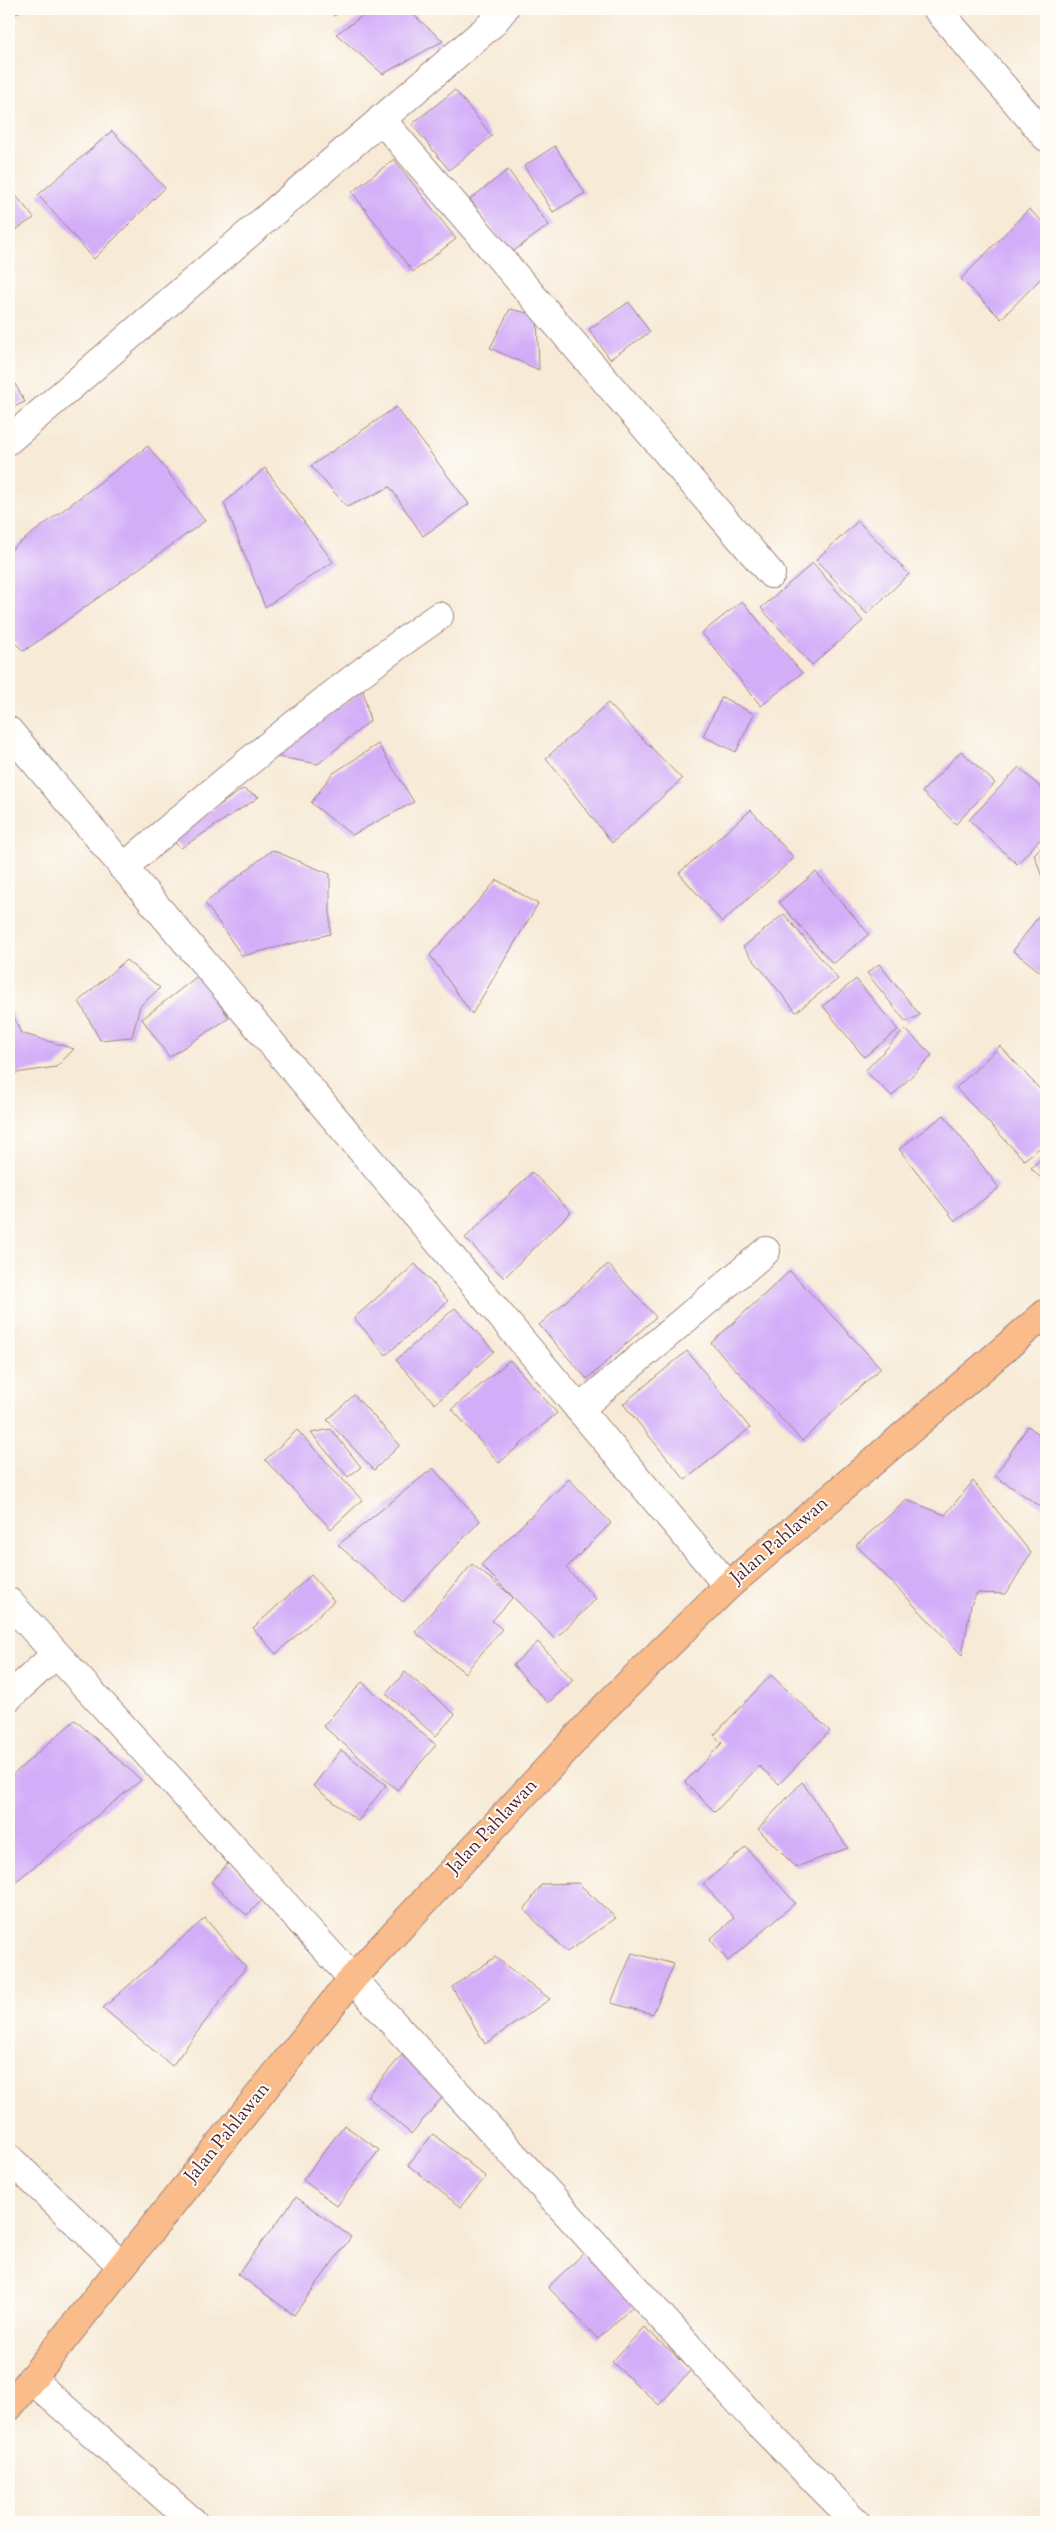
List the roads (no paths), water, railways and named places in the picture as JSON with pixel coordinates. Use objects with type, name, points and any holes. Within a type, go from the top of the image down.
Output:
[{"type":"main road","name":"Jalan Pahlawan","points":[[9,2407],[352,1978],[607,1705],[728,1586],[1046,1313]]},
{"type":"street","points":[[9,440],[492,24],[504,9]]},
{"type":"street","points":[[937,9],[1046,137]]},
{"type":"street","points":[[380,119],[771,574]]},
{"type":"street","points":[[123,868],[307,715],[383,655],[439,616]]},
{"type":"street","points":[[9,731],[728,1586]]},
{"type":"street","points":[[579,1409],[766,1251]]},
{"type":"street","points":[[9,1602],[761,2426],[856,2522]]},
{"type":"street","points":[[9,1698],[56,1655]]},
{"type":"street","points":[[9,2158],[122,2266]]},
{"type":"street","points":[[31,2379],[193,2522]]}]
